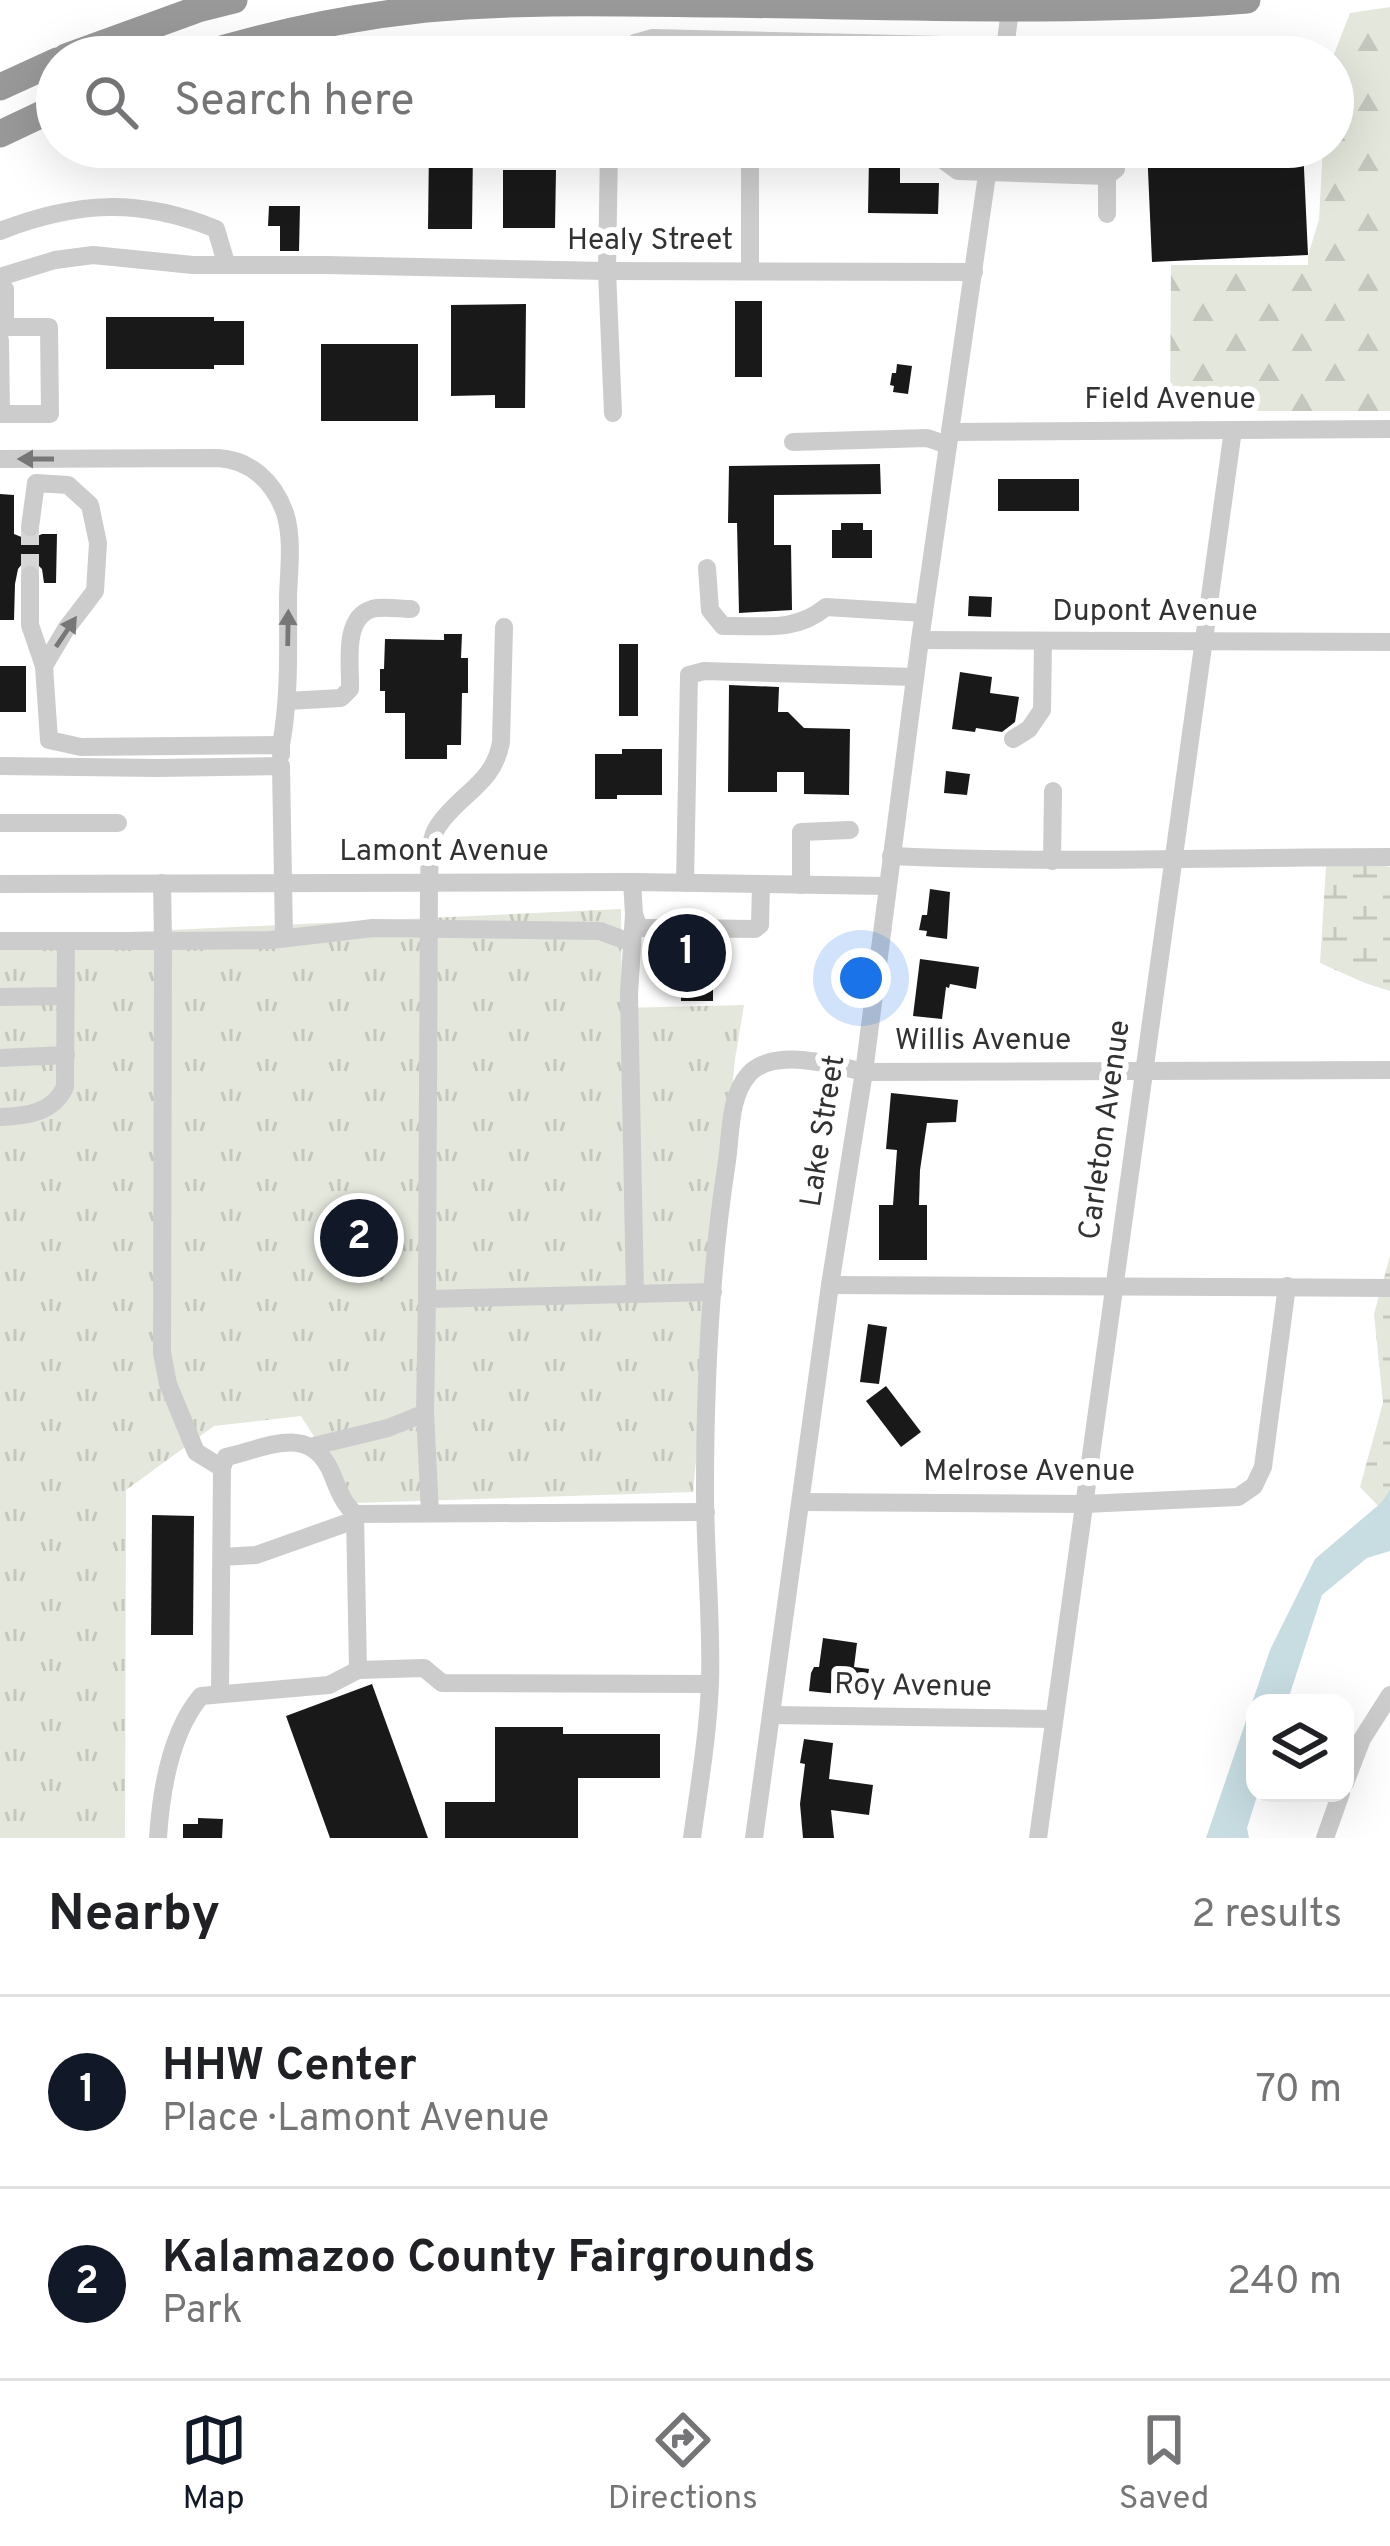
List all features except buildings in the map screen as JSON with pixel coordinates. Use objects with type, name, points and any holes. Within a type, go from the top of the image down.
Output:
[{"type":"highway","points":[[124,36],[234,0]]},
{"type":"highway","points":[[277,36],[424,9],[558,3],[1189,4],[1247,0]]},
{"type":"highway","points":[[0,87],[36,71]]},
{"type":"highway","points":[[0,134],[36,117]]},
{"type":"street","points":[[1007,36],[1011,4]]},
{"type":"street","points":[[609,168],[613,413]]},
{"type":"street","points":[[750,168],[750,271]]},
{"type":"street","points":[[954,168],[1107,176],[1116,168]]},
{"type":"street","name":"Lake Street","points":[[754,1838],[988,168]]},
{"type":"street","points":[[1107,176],[1107,214]]},
{"type":"street","points":[[0,232],[33,219],[124,206],[183,216],[216,229],[226,263]]},
{"type":"street","name":"Healy Street","points":[[0,279],[55,260],[93,255],[193,265],[974,272]]},
{"type":"street","points":[[0,279],[5,290],[5,320],[0,325]]},
{"type":"street","points":[[0,325],[50,327],[50,414],[1,414],[0,340]]},
{"type":"street","name":"Carleton Avenue","points":[[1038,1838],[1233,430]]},
{"type":"street","name":"Field Avenue","points":[[793,442],[1390,430]]},
{"type":"street","points":[[0,459],[230,459],[265,479],[279,500],[287,523],[287,701],[281,745],[284,938]]},
{"type":"street","points":[[30,526],[36,483],[68,485],[90,505],[98,543],[95,591],[44,666]]},
{"type":"street","points":[[707,568],[710,610],[723,626],[796,625],[826,608],[924,613]]},
{"type":"street","points":[[31,575],[31,625],[44,666],[49,740],[81,747],[281,745]]},
{"type":"street","points":[[287,701],[341,698],[350,689],[354,624],[360,616],[370,610],[412,609]]},
{"type":"street","points":[[430,1513],[424,1413],[432,839],[438,826],[498,760],[504,627]]},
{"type":"street","name":"Dupont Avenue","points":[[920,640],[1390,642]]},
{"type":"street","points":[[1013,739],[1037,722],[1042,710],[1042,641]]},
{"type":"street","points":[[685,883],[689,674],[915,676]]},
{"type":"street","points":[[0,766],[281,766]]},
{"type":"street","points":[[1052,861],[1053,791]]},
{"type":"street","points":[[0,823],[118,823]]},
{"type":"street","points":[[801,885],[801,832],[850,830]]},
{"type":"street","points":[[891,856],[1052,861],[1390,857]]},
{"type":"street","points":[[632,882],[628,994],[635,1294]]},
{"type":"street","points":[[162,883],[162,1353],[167,1384],[196,1452],[222,1468]]},
{"type":"street","name":"Lamont Avenue","points":[[0,884],[887,886]]},
{"type":"street","points":[[634,914],[639,928],[754,928],[760,925],[761,884]]},
{"type":"street","points":[[0,940],[284,938],[373,928],[428,928],[600,931],[632,943]]},
{"type":"street","points":[[0,1117],[42,1111],[58,1101],[65,1087],[66,941]]},
{"type":"street","points":[[0,997],[65,996]]},
{"type":"street","points":[[0,1058],[66,1055]]},
{"type":"street","name":"Willis Avenue","points":[[692,1838],[710,1684],[707,1373],[717,1223],[736,1094],[752,1071],[794,1060],[864,1072],[1390,1070]]},
{"type":"street","points":[[830,1285],[1390,1288]]},
{"type":"street","name":"Melrose Avenue","points":[[801,1502],[1085,1504],[1238,1497],[1254,1486],[1263,1467],[1287,1286]]},
{"type":"street","points":[[427,1299],[713,1292]]},
{"type":"street","points":[[220,1694],[222,1468],[226,1457],[296,1442],[314,1446],[362,1436],[424,1413]]},
{"type":"street","points":[[314,1446],[325,1457],[345,1504],[356,1517],[358,1670]]},
{"type":"street","points":[[222,1557],[256,1555],[356,1517],[706,1512]]},
{"type":"street","points":[[158,1838],[161,1794],[190,1709],[201,1696],[329,1685],[358,1670],[424,1668],[442,1683],[710,1684]]},
{"type":"street","points":[[1354,1760],[1390,1695]]},
{"type":"street","name":"Roy Avenue","points":[[771,1715],[1054,1719]]},
{"type":"street","points":[[1325,1838],[1338,1802]]},
{"type":"green space","points":[[1390,7],[1390,411],[1170,411],[1171,265],[1308,265],[1319,220],[1322,168],[1354,168],[1354,36],[1341,36],[1350,13]]},
{"type":"green space","points":[[1373,863],[1390,867],[1390,991],[1320,963],[1326,866]]},
{"type":"green space","points":[[621,909],[622,1008],[744,1005],[693,1492],[356,1503],[301,1416],[214,1426],[126,1490],[125,1838],[0,1838],[0,938]]},
{"type":"green space","points":[[1390,1256],[1390,1506],[1384,1512],[1360,1487],[1383,1403],[1374,1314]]},
{"type":"shaded area","points":[[1390,1490],[1390,1551],[1367,1558],[1322,1595],[1290,1694],[1255,1694],[1270,1650],[1315,1559]]},
{"type":"shaded area","points":[[1246,1720],[1246,1802],[1255,1802],[1247,1828],[1249,1838],[1206,1838]]},
{"type":"tunnel","points":[[30,527],[30,575]]},
{"type":"place","name":"HHW Center","points":[[687,953]]},
{"type":"place","name":"Kalamazoo County Fairgrounds","points":[[359,1238]]}]
